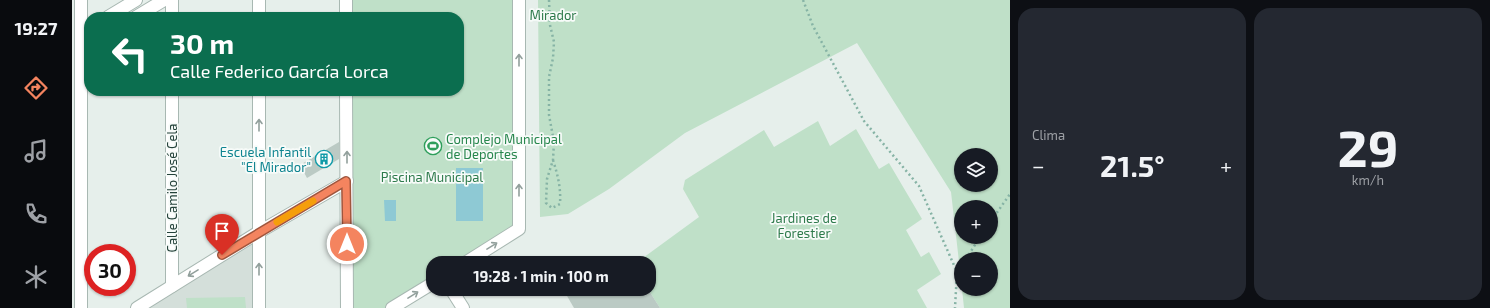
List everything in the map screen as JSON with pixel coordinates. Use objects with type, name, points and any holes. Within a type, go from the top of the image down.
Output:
[{"type":"street","points":[[82,0],[84,21]]},
{"type":"street","points":[[116,12],[136,0]]},
{"type":"street","points":[[144,12],[164,0]]},
{"type":"street","points":[[172,0],[172,12]]},
{"type":"street","points":[[259,0],[259,12]]},
{"type":"street","points":[[346,0],[346,12]]},
{"type":"street","points":[[476,256],[519,229],[519,0]]},
{"type":"street","points":[[81,308],[84,96]]},
{"type":"street","name":"Calle Camilo José Cela","points":[[172,96],[172,286]]},
{"type":"street","points":[[259,96],[259,308]]},
{"type":"street","points":[[346,96],[347,308]]},
{"type":"street","points":[[137,308],[259,232],[346,181]]},
{"type":"street","points":[[392,308],[426,287]]},
{"type":"street","points":[[455,296],[463,308]]},
{"type":"path","points":[[549,0],[550,25],[554,42],[553,58],[549,77],[549,115],[554,142],[553,160],[546,186],[546,203],[552,208],[560,204],[561,188],[560,180],[553,160]]},
{"type":"path","points":[[803,0],[813,26],[864,121],[920,186],[954,265]]},
{"type":"path","points":[[998,211],[1010,194]]},
{"type":"path","points":[[955,308],[956,296]]},
{"type":"shaded area","points":[[259,232],[259,308],[137,308]]},
{"type":"green space","name":"Complejo Municipal de Deportes","points":[[346,0],[519,0],[519,229],[476,256],[426,256],[426,287],[392,308],[347,308],[346,96],[464,96],[464,12],[346,12]]},
{"type":"green space","name":"Mirador","points":[[538,0],[1010,0],[1010,308],[964,308],[963,296],[998,296],[998,252],[958,252],[957,244],[998,244],[998,200],[954,200],[954,218],[951,192],[857,43],[685,133],[609,189],[568,214],[540,217]]},
{"type":"green space","name":"Jardines de Forestier","points":[[818,121],[830,146],[856,129],[879,169],[889,163],[922,219],[906,230],[921,257],[929,252],[941,274],[917,290],[927,308],[660,308],[652,296],[656,296],[656,256],[646,256],[699,217],[683,189],[685,180],[764,130],[774,147]]},
{"type":"green space","points":[[245,297],[246,308],[187,308],[186,298]]},
{"type":"water","points":[[456,168],[483,168],[483,221],[456,221]]},
{"type":"water","points":[[384,200],[396,200],[396,221],[385,221]]},
{"type":"building","name":"Escuela Infantil \"El Mirador\"","points":[[339,142],[339,159],[307,178],[300,165]]},
{"type":"building","points":[[567,296],[652,296],[660,308],[574,308]]},
{"type":"slow traffic","points":[[277,222],[313,201]]},
{"type":"place","name":"Complejo Municipal de Deportes","points":[[433,146]]},
{"type":"place","name":"Escuela Infantil \"El Mirador\"","points":[[324,159]]},
{"type":"route","points":[[222,255],[346,181],[347,244]]},
{"type":"park label","name":"Piscina Municipal","points":[[432,177]]}]
